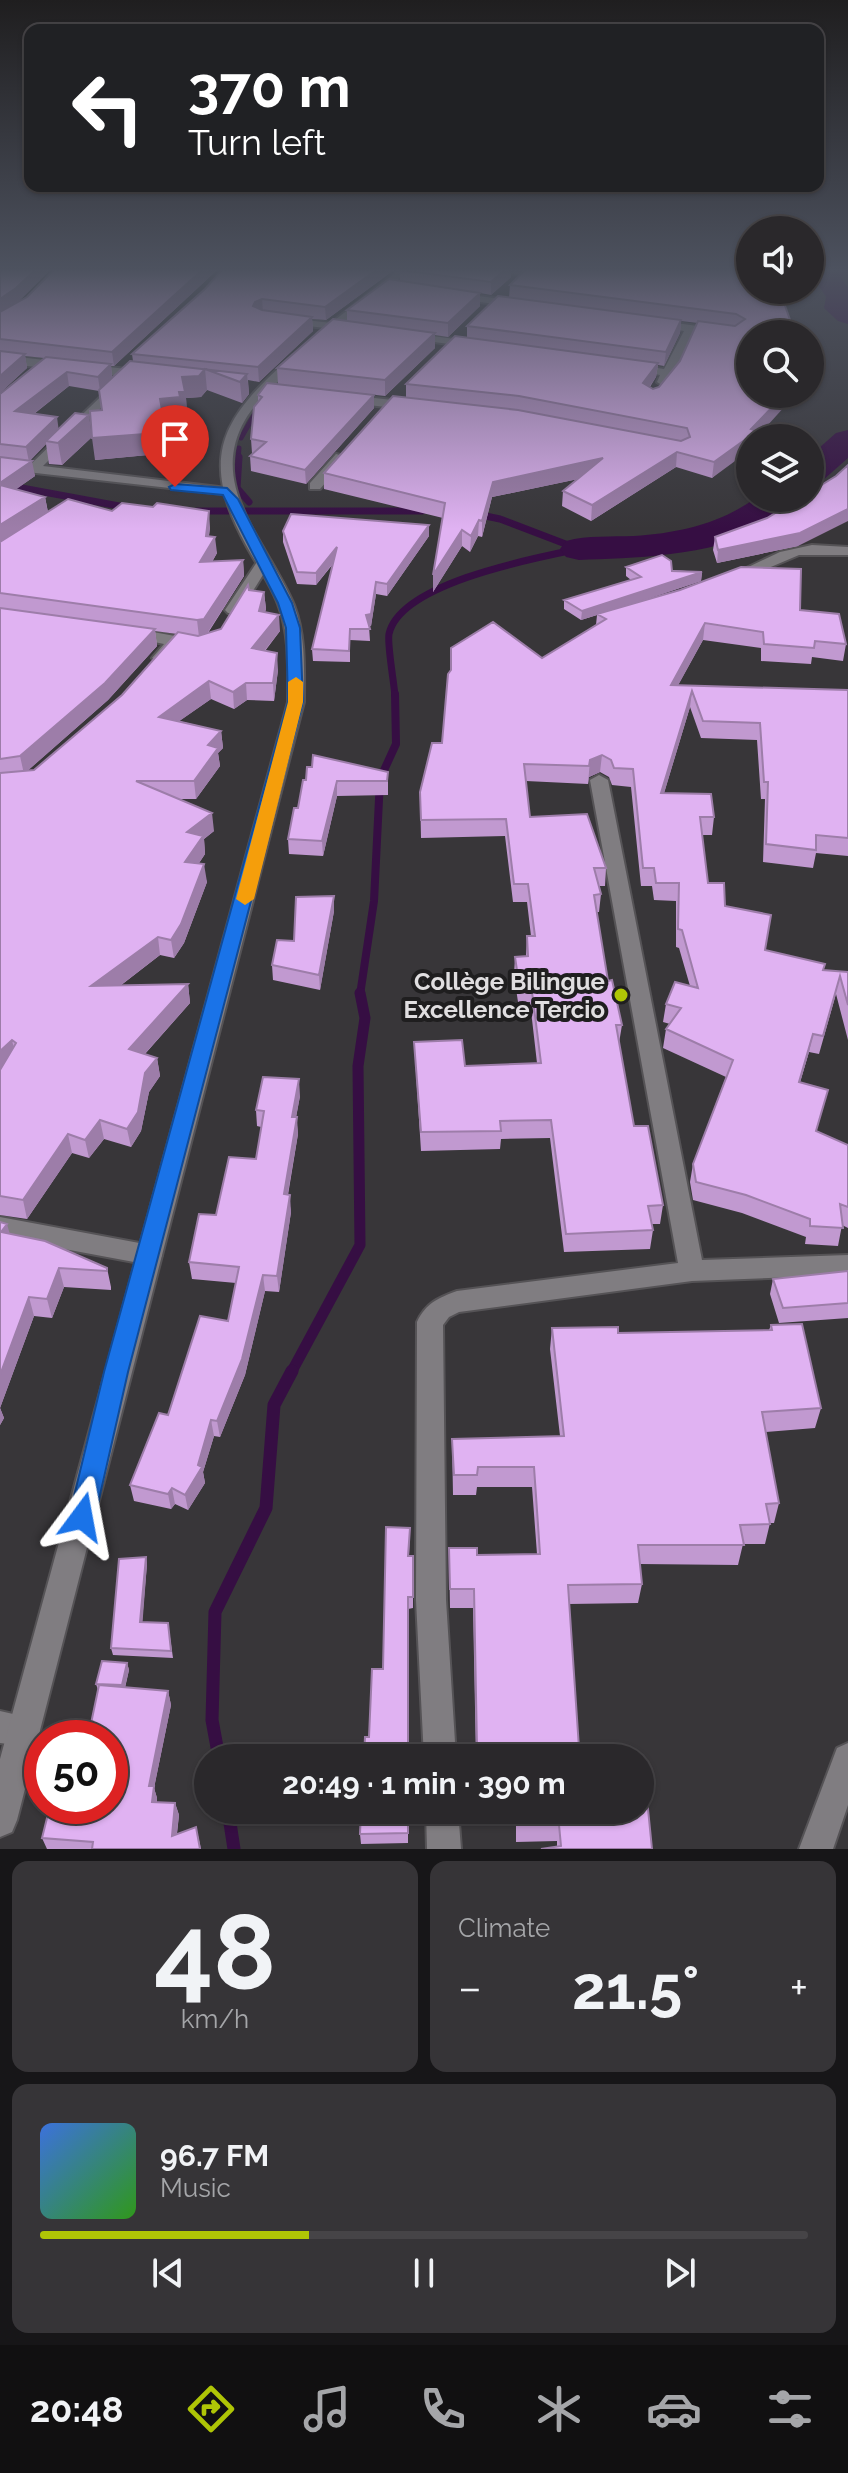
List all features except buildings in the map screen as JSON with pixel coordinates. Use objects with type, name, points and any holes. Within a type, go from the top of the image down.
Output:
[{"type":"street","points":[[0,1820],[12,1729],[82,1517],[116,1372],[150,1255],[296,702],[293,628],[285,603],[232,502],[227,444],[232,430],[259,390],[298,356]]},
{"type":"street","points":[[651,397],[670,373],[678,356]]},
{"type":"street","points":[[0,359],[126,369],[158,377]]},
{"type":"street","points":[[33,374],[44,364]]},
{"type":"street","points":[[623,366],[670,373]]},
{"type":"street","points":[[32,470],[126,369]]},
{"type":"street","points":[[244,388],[273,391]]},
{"type":"street","points":[[378,415],[399,393]]},
{"type":"street","points":[[331,397],[428,408]]},
{"type":"street","points":[[315,486],[346,451]]},
{"type":"street","points":[[0,465],[232,502]]},
{"type":"street","points":[[709,587],[772,557],[795,550],[821,547],[847,556]]},
{"type":"street","points":[[222,628],[264,562]]},
{"type":"street","points":[[109,630],[181,642],[146,674]]},
{"type":"street","points":[[599,780],[692,1271]]},
{"type":"street","points":[[0,1227],[150,1255]]},
{"type":"street","points":[[439,1744],[431,1600],[430,1322],[440,1309],[457,1302],[692,1271],[848,1265]]},
{"type":"street","points":[[816,1849],[848,1759]]},
{"type":"street","points":[[443,1824],[444,1849]]},
{"type":"waterway","points":[[241,438],[261,403]]},
{"type":"waterway","points":[[824,461],[848,440]]},
{"type":"waterway","points":[[238,459],[239,448]]},
{"type":"waterway","points":[[239,457],[237,488],[249,502]]},
{"type":"waterway","points":[[0,484],[130,508]]},
{"type":"waterway","points":[[197,511],[422,511]]},
{"type":"waterway","points":[[579,549],[685,542],[732,527],[760,512]]},
{"type":"waterway","points":[[476,514],[500,519],[576,548]]},
{"type":"waterway","points":[[395,696],[389,634],[399,616],[417,600],[442,587],[502,566],[579,549]]},
{"type":"waterway","points":[[360,994],[374,901],[380,779],[396,744],[395,694]]},
{"type":"waterway","points":[[291,1373],[360,1245],[358,1066],[365,1018],[360,994]]},
{"type":"waterway","points":[[216,1744],[212,1720],[215,1612],[266,1508],[274,1405],[292,1371]]},
{"type":"waterway","points":[[230,1824],[234,1849]]},
{"type":"slow traffic","points":[[245,899],[296,702],[296,682]]},
{"type":"place","name":"Collège Bilingue Excellence Tercio","points":[[621,995]]},
{"type":"route","points":[[82,1517],[116,1372],[246,898],[296,702],[293,628],[285,603],[252,544],[232,499],[227,492],[175,487]]}]
